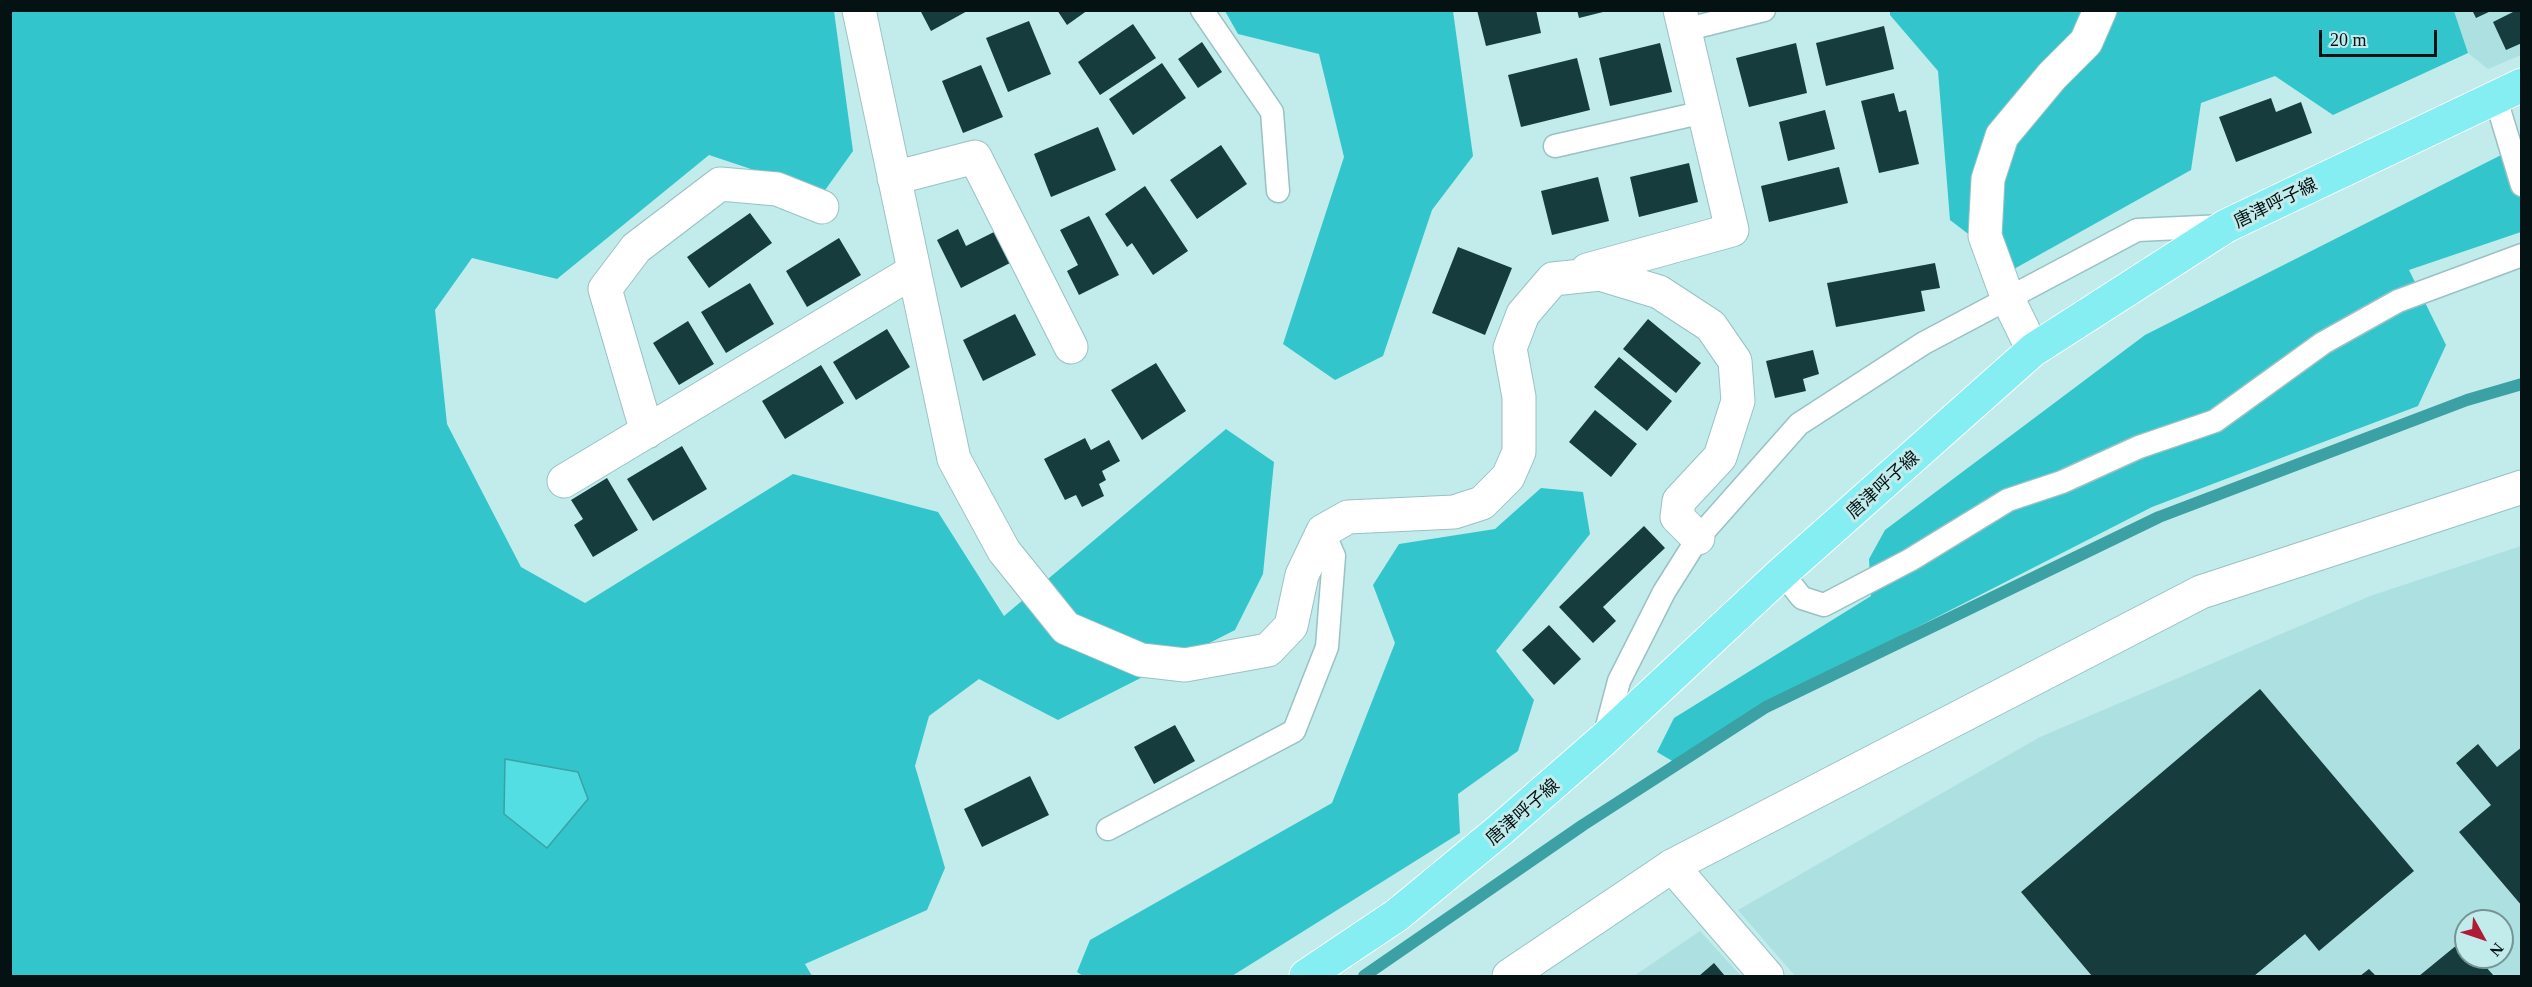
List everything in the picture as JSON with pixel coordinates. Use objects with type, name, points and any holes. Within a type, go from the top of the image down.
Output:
[{"type":"main road","name":"唐津呼子線","points":[[1306,976],[1397,915],[1603,740],[1782,573],[2033,350],[2226,226],[2508,91]]},
{"type":"street","points":[[859,10],[954,459],[1004,550],[1066,628],[1141,660],[1185,665],[1268,650],[1291,626],[1302,575],[1323,531],[1348,517],[1454,512],[1482,503],[1508,477],[1519,452],[1519,398],[1510,348],[1523,314],[1553,279],[1732,230],[1682,20]]},
{"type":"street","points":[[2033,350],[2008,299],[1985,236],[1988,179],[2002,136],[2052,75],[2086,42],[2100,10]]},
{"type":"street","points":[[894,178],[975,157],[1071,347]]},
{"type":"street","points":[[647,432],[605,289],[636,248],[720,184],[777,189],[822,207]]},
{"type":"street","points":[[564,481],[914,271]]},
{"type":"street","points":[[1553,279],[1600,274],[1659,292],[1711,326],[1735,361],[1738,401],[1720,457],[1679,501],[1677,517],[1698,538]]},
{"type":"street","points":[[1509,976],[1672,866],[2201,592],[2522,488]]},
{"type":"street","points":[[1672,866],[1767,976]]},
{"type":"lane","points":[[1203,10],[1272,112],[1278,191]]},
{"type":"lane","points":[[1682,20],[1764,10]]},
{"type":"lane","points":[[2508,91],[2522,185]]},
{"type":"lane","points":[[1555,146],[1704,112]]},
{"type":"lane","points":[[1603,740],[1619,681],[1664,592],[1698,538],[1799,424],[1924,343],[2137,230],[2226,226]]},
{"type":"lane","points":[[1782,573],[1802,598],[1824,605],[1910,560],[2008,500],[2062,482],[2139,447],[2216,421],[2323,344],[2398,301],[2522,255]]},
{"type":"lane","points":[[1108,829],[1294,731],[1327,647],[1334,556],[1323,531]]},
{"type":"shaded area","points":[[1890,10],[2454,11],[2468,53],[2333,115],[2275,76],[2201,103],[2191,170],[2014,269],[1950,220],[1938,71],[1890,15]]},
{"type":"shaded area","points":[[10,11],[834,11],[853,151],[823,193],[709,155],[557,279],[472,258],[435,310],[447,424],[521,567],[585,603],[793,474],[938,512],[1004,616],[1226,429],[1274,462],[1263,574],[1235,630],[1058,720],[979,679],[929,716],[915,766],[945,868],[927,910],[805,964],[812,976],[11,976]]},
{"type":"shaded area","points":[[1225,11],[1453,11],[1473,156],[1432,210],[1383,356],[1335,380],[1283,344],[1344,157],[1319,54],[1238,34]]},
{"type":"shaded area","points":[[2454,11],[2521,11],[2521,55],[2488,69],[2468,53]]},
{"type":"shaded area","points":[[2521,145],[2521,232],[2409,270],[2446,345],[2418,406],[2152,507],[1763,706],[1674,762],[1657,752],[1674,718],[1871,596],[1869,559],[1885,530],[2145,335]]},
{"type":"shaded area","points":[[1541,488],[1583,492],[1590,534],[1496,651],[1534,700],[1518,751],[1458,794],[1460,833],[1232,976],[1083,976],[1077,972],[1090,940],[1332,803],[1395,643],[1373,585],[1399,544],[1495,529]]},
{"type":"shaded area","points":[[2521,546],[2521,976],[1795,976],[1738,910],[2040,737],[2370,596]]},
{"type":"shaded area","points":[[505,759],[578,772],[588,799],[547,848],[504,814]]},
{"type":"shaded area","points":[[1700,931],[1741,976],[1634,976]]},
{"type":"building","points":[[920,10],[969,10],[931,31]]},
{"type":"building","points":[[1057,10],[1088,10],[1067,25]]},
{"type":"building","points":[[1477,10],[1536,10],[1541,33],[1486,46]]},
{"type":"building","points":[[1577,10],[1607,10],[1607,11],[1579,18]]},
{"type":"building","points":[[2472,10],[2493,10],[2476,18]]},
{"type":"building","points":[[2517,10],[2522,10],[2522,43],[2506,50],[2493,22]]},
{"type":"building","points":[[1029,21],[1051,74],[1008,92],[986,38]]},
{"type":"building","points":[[1133,24],[1156,58],[1100,95],[1078,62]]},
{"type":"building","points":[[1884,26],[1894,69],[1826,86],[1816,43]]},
{"type":"building","points":[[1202,42],[1222,72],[1198,88],[1178,59]]},
{"type":"building","points":[[1660,43],[1672,92],[1610,106],[1599,58]]},
{"type":"building","points":[[1796,43],[1807,93],[1749,107],[1736,58]]},
{"type":"building","points":[[1577,58],[1590,110],[1521,127],[1508,75]]},
{"type":"building","points":[[1162,63],[1186,98],[1133,135],[1109,99]]},
{"type":"building","points":[[981,65],[1003,117],[963,133],[942,81]]},
{"type":"building","points":[[1894,93],[1899,112],[1906,110],[1919,164],[1879,173],[1861,101]]},
{"type":"building","points":[[2271,98],[2276,112],[2301,102],[2312,133],[2236,162],[2219,117]]},
{"type":"building","points":[[1825,110],[1835,149],[1788,161],[1779,122]]},
{"type":"building","points":[[1098,127],[1116,170],[1051,197],[1034,154]]},
{"type":"building","points":[[1221,145],[1247,184],[1197,219],[1170,180]]},
{"type":"building","points":[[1689,163],[1698,202],[1639,217],[1630,177]]},
{"type":"building","points":[[1839,167],[1848,203],[1769,222],[1761,186]]},
{"type":"building","points":[[1598,177],[1609,221],[1552,235],[1541,191]]},
{"type":"building","points":[[1145,186],[1188,251],[1153,275],[1132,243],[1127,247],[1105,214]]},
{"type":"building","points":[[750,213],[772,243],[709,288],[687,257]]},
{"type":"building","points":[[1089,216],[1119,275],[1079,295],[1067,271],[1078,265],[1060,230]]},
{"type":"building","points":[[958,229],[966,246],[994,232],[1010,263],[961,288],[937,240]]},
{"type":"building","points":[[839,238],[861,275],[807,307],[786,271]]},
{"type":"building","points":[[1458,247],[1512,268],[1485,335],[1432,313]]},
{"type":"building","points":[[1935,263],[1940,288],[1921,291],[1925,311],[1836,327],[1827,283]]},
{"type":"building","points":[[750,283],[774,324],[726,353],[701,312]]},
{"type":"building","points":[[1015,314],[1036,355],[983,381],[963,340]]},
{"type":"building","points":[[1648,319],[1701,363],[1676,393],[1623,349]]},
{"type":"building","points":[[688,321],[714,364],[679,385],[653,343]]},
{"type":"building","points":[[887,329],[910,367],[856,400],[833,362]]},
{"type":"building","points":[[1813,350],[1819,374],[1803,379],[1806,391],[1775,398],[1766,361]]},
{"type":"building","points":[[1619,357],[1672,401],[1647,431],[1594,387]]},
{"type":"building","points":[[1156,363],[1186,411],[1142,440],[1111,390]]},
{"type":"building","points":[[821,365],[844,403],[785,439],[762,401]]},
{"type":"building","points":[[1595,410],[1637,444],[1611,477],[1569,442]]},
{"type":"building","points":[[1085,438],[1091,450],[1109,440],[1120,461],[1102,471],[1106,480],[1099,484],[1104,496],[1082,507],[1076,495],[1065,500],[1044,459]]},
{"type":"building","points":[[682,446],[707,489],[653,521],[627,479]]},
{"type":"building","points":[[607,478],[638,530],[593,557],[574,525],[583,519],[571,500]]},
{"type":"building","points":[[1644,526],[1665,548],[1603,607],[1616,621],[1593,643],[1559,607]]},
{"type":"building","points":[[1549,625],[1581,659],[1554,685],[1522,650]]},
{"type":"building","points":[[2260,689],[2414,871],[2319,951],[2305,934],[2254,976],[2092,976],[2021,892]]},
{"type":"building","points":[[1175,725],[1195,761],[1154,784],[1134,747]]},
{"type":"building","points":[[2478,744],[2497,767],[2522,747],[2522,906],[2459,832],[2491,805],[2456,763]]},
{"type":"building","points":[[1030,776],[1049,815],[982,847],[964,809]]},
{"type":"building","points":[[2454,947],[2454,969],[2488,969],[2494,976],[2419,976]]},
{"type":"building","points":[[1714,963],[1725,976],[1699,976]]},
{"type":"building","points":[[2369,969],[2376,976],[2360,976]]},
{"type":"waterway","points":[[1364,976],[1583,825],[1766,707],[2159,517],[2467,400],[2522,384]]}]
